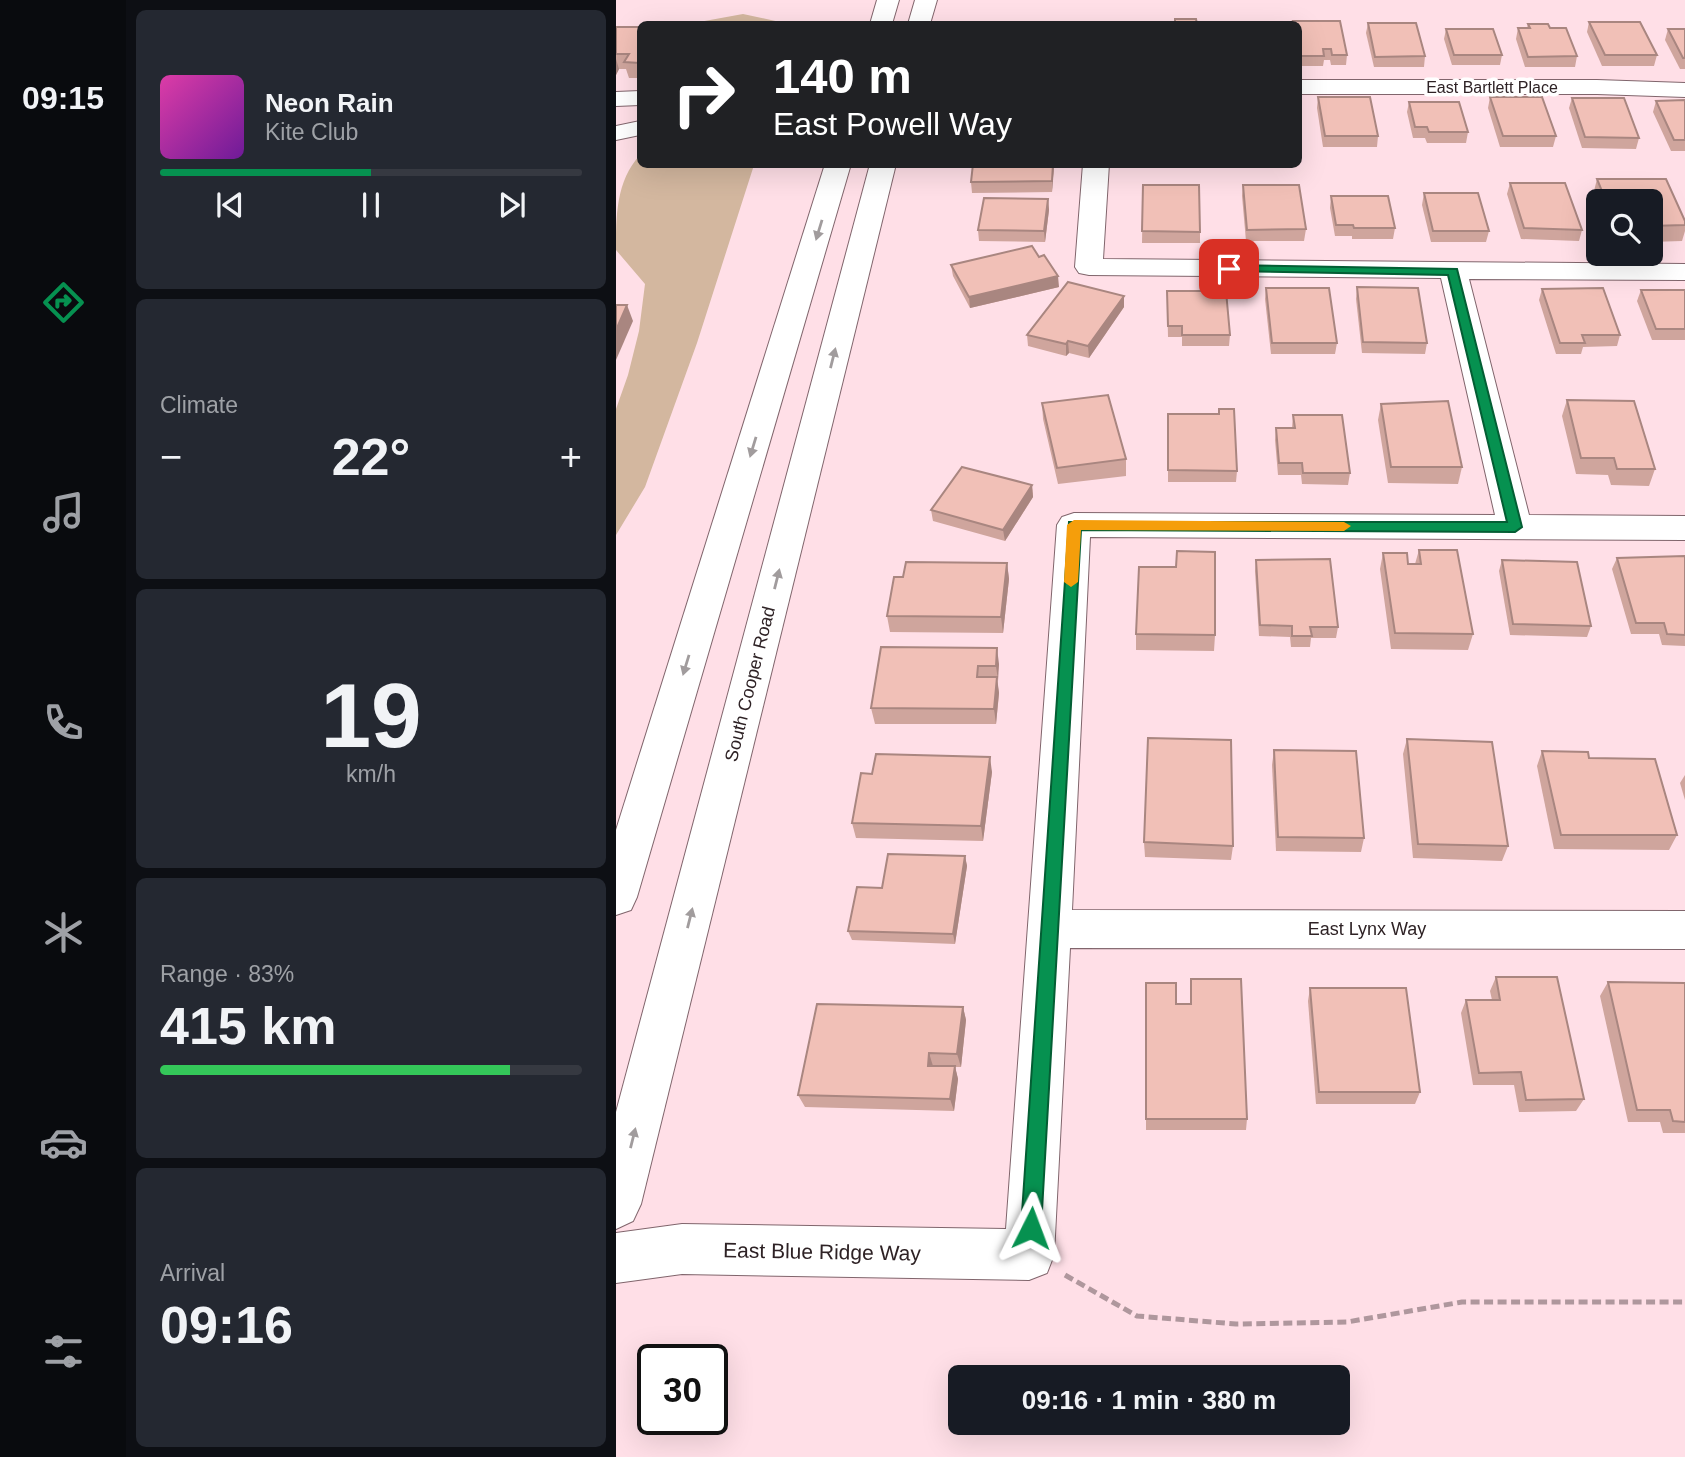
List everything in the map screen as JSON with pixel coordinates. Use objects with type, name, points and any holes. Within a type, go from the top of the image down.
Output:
[{"type":"street","points":[[882,21],[888,0]]},
{"type":"street","points":[[920,21],[926,0]]},
{"type":"street","name":"East Bartlett Place","points":[[1302,88],[1597,87],[1685,90]]},
{"type":"street","points":[[616,99],[637,99]]},
{"type":"street","points":[[616,133],[637,129]]},
{"type":"street","points":[[616,897],[837,168]]},
{"type":"street","name":"South Cooper Road","points":[[616,1204],[882,168]]},
{"type":"street","points":[[1096,168],[1089,267],[1685,272]]},
{"type":"street","points":[[1453,271],[1515,527]]},
{"type":"street","points":[[1029,1255],[1074,525],[1685,528]]},
{"type":"street","name":"East Lynx Way","points":[[1049,929],[1685,930]]},
{"type":"street","name":"East Blue Ridge Way","points":[[616,1258],[682,1249],[1029,1255]]},
{"type":"path","points":[[1029,1255],[1137,1315],[1236,1324],[1347,1322],[1462,1303],[1685,1302]]},
{"type":"shaded area","points":[[743,14],[775,21],[704,21]]},
{"type":"shaded area","points":[[637,159],[637,168],[753,168],[697,343],[645,487],[616,535],[616,409],[639,331],[645,284],[616,250],[619,199]]},
{"type":"building","points":[[1175,19],[1196,21],[1175,21]]},
{"type":"building","points":[[1302,21],[1340,21],[1347,55],[1332,55],[1331,49],[1323,49],[1324,56],[1302,56]]},
{"type":"building","points":[[1589,22],[1640,22],[1657,55],[1605,55]]},
{"type":"building","points":[[1368,23],[1416,23],[1425,56],[1375,57]]},
{"type":"building","points":[[1528,24],[1566,28],[1577,56],[1528,57],[1518,28],[1530,28]]},
{"type":"building","points":[[616,27],[637,27],[637,63],[624,62],[629,54],[616,54]]},
{"type":"building","points":[[1446,29],[1493,29],[1502,55],[1454,55]]},
{"type":"building","points":[[1668,29],[1685,29],[1685,58],[1683,58]]},
{"type":"building","points":[[1318,97],[1370,97],[1378,136],[1325,136]]},
{"type":"building","points":[[1490,97],[1542,97],[1556,136],[1503,136]]},
{"type":"building","points":[[1572,98],[1624,98],[1639,138],[1585,137]]},
{"type":"building","points":[[1685,100],[1685,140],[1674,140],[1656,101]]},
{"type":"building","points":[[1409,102],[1459,102],[1468,132],[1429,132],[1427,127],[1415,127]]},
{"type":"building","points":[[973,168],[1053,168],[1052,181],[971,182]]},
{"type":"building","points":[[1597,179],[1666,179],[1685,225],[1663,226],[1663,189],[1601,189]]},
{"type":"building","points":[[1510,183],[1565,183],[1582,230],[1524,228]]},
{"type":"building","points":[[1143,185],[1199,185],[1200,232],[1142,231]]},
{"type":"building","points":[[1243,185],[1299,185],[1306,229],[1247,230]]},
{"type":"building","points":[[1424,193],[1478,193],[1489,231],[1433,231]]},
{"type":"building","points":[[1331,196],[1388,196],[1395,228],[1336,225]]},
{"type":"building","points":[[984,198],[1048,199],[1044,231],[978,230]]},
{"type":"building","points":[[1032,246],[1039,257],[1044,255],[1058,276],[969,297],[951,265]]},
{"type":"building","points":[[1068,282],[1124,296],[1088,346],[1027,335]]},
{"type":"building","points":[[1357,287],[1418,288],[1427,343],[1363,342]]},
{"type":"building","points":[[1266,288],[1329,288],[1337,343],[1272,343]]},
{"type":"building","points":[[1603,288],[1620,335],[1582,335],[1585,343],[1560,343],[1542,289]]},
{"type":"building","points":[[1641,290],[1685,290],[1685,329],[1656,329]]},
{"type":"building","points":[[1167,291],[1226,291],[1230,335],[1182,335],[1182,326],[1168,326]]},
{"type":"building","points":[[616,305],[627,305],[616,330]]},
{"type":"building","points":[[1108,395],[1126,459],[1057,468],[1042,403]]},
{"type":"building","points":[[1567,400],[1634,401],[1655,469],[1617,469],[1614,458],[1581,458]]},
{"type":"building","points":[[1448,401],[1462,467],[1391,467],[1381,404]]},
{"type":"building","points":[[1219,409],[1234,409],[1237,471],[1168,470],[1168,414],[1219,414]]},
{"type":"building","points":[[1293,415],[1342,415],[1350,473],[1303,473],[1302,463],[1279,463],[1276,428],[1295,428]]},
{"type":"building","points":[[962,467],[1032,485],[1003,530],[931,510]]},
{"type":"building","points":[[1419,550],[1457,550],[1473,634],[1395,633],[1383,553],[1407,553],[1408,564],[1421,564]]},
{"type":"building","points":[[1177,551],[1215,552],[1215,635],[1136,634],[1139,567],[1176,567]]},
{"type":"building","points":[[1685,556],[1685,635],[1667,634],[1664,623],[1636,623],[1617,558]]},
{"type":"building","points":[[1330,559],[1338,627],[1310,627],[1312,636],[1292,636],[1292,626],[1260,625],[1256,560]]},
{"type":"building","points":[[1502,560],[1577,562],[1591,626],[1513,624]]},
{"type":"building","points":[[906,562],[1007,563],[1001,617],[887,616],[894,577],[903,577]]},
{"type":"building","points":[[881,647],[997,648],[996,666],[978,666],[977,677],[997,677],[994,709],[871,708]]},
{"type":"building","points":[[1148,738],[1231,740],[1233,846],[1144,842]]},
{"type":"building","points":[[1407,739],[1492,742],[1508,846],[1418,844]]},
{"type":"building","points":[[1274,750],[1356,751],[1364,838],[1278,837]]},
{"type":"building","points":[[1542,751],[1588,752],[1589,758],[1655,759],[1677,835],[1561,835]]},
{"type":"building","points":[[876,754],[990,757],[981,826],[852,823],[861,773],[872,774]]},
{"type":"building","points":[[888,854],[965,856],[953,934],[848,931],[857,887],[882,888]]},
{"type":"building","points":[[1496,977],[1557,977],[1584,1099],[1526,1100],[1521,1072],[1479,1073],[1466,1000],[1500,1000]]},
{"type":"building","points":[[1191,979],[1241,979],[1247,1119],[1146,1119],[1146,983],[1176,983],[1176,1004],[1191,1004]]},
{"type":"building","points":[[1608,982],[1685,983],[1685,1122],[1673,1121],[1670,1110],[1637,1110]]},
{"type":"building","points":[[1310,988],[1406,988],[1420,1092],[1319,1092]]},
{"type":"building","points":[[817,1004],[963,1007],[957,1054],[929,1053],[928,1066],[955,1066],[950,1099],[798,1095]]},
{"type":"slow traffic","points":[[1071,582],[1074,525],[1344,526]]},
{"type":"route","points":[[1031,1228],[1074,525],[1515,527],[1453,271],[1229,269]]}]
